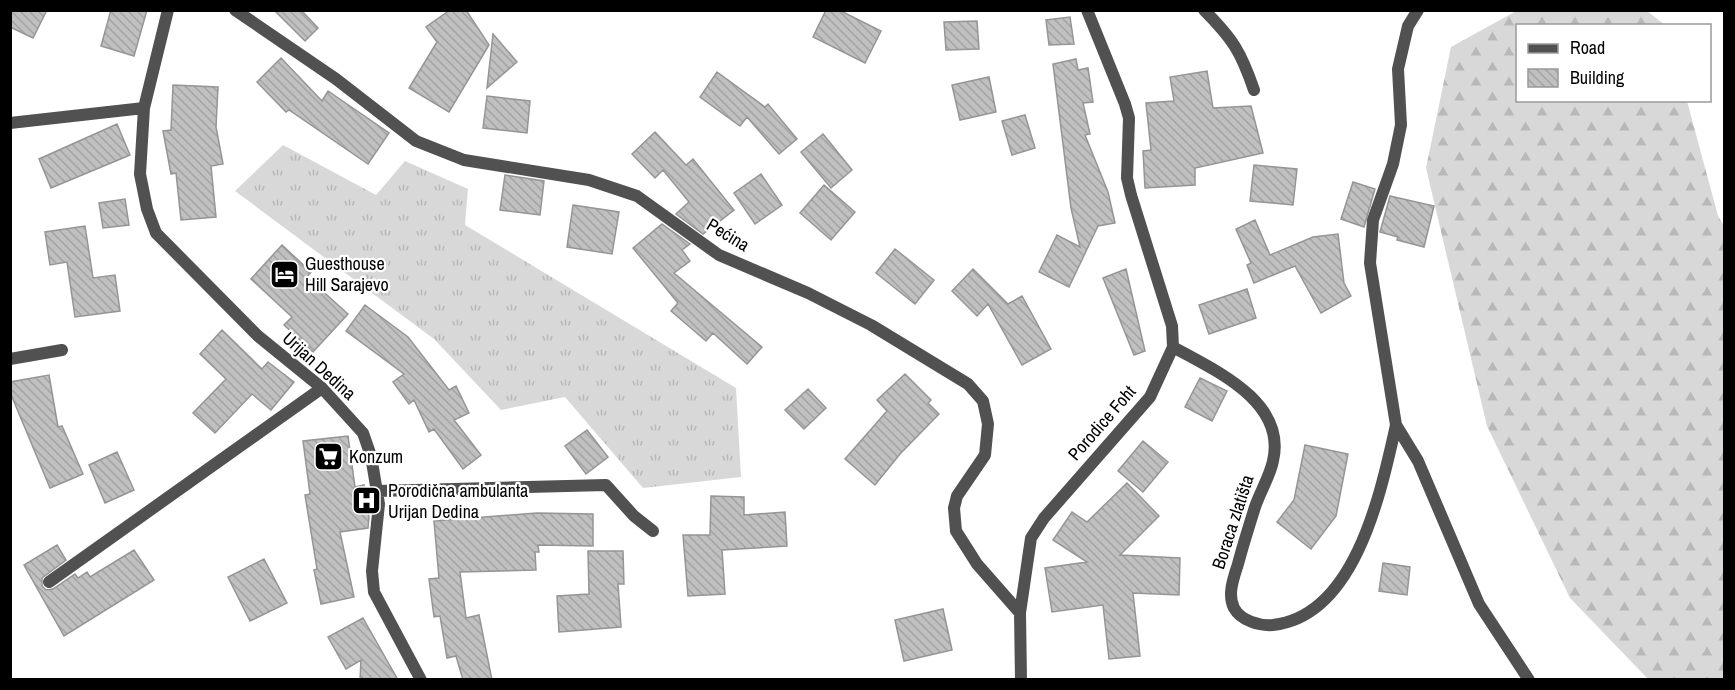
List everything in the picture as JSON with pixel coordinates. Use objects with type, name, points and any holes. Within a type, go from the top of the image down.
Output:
[{"type":"street","name":"Urijan Dedina","points":[[168,10],[144,108],[140,174],[147,209],[156,232],[258,336],[322,388],[363,433],[371,456],[377,491],[378,530],[372,571],[374,592],[421,680]]},
{"type":"street","name":"Pećina","points":[[235,10],[336,80],[416,141],[464,160],[589,180],[637,196],[719,255],[808,293],[850,314],[968,384],[983,401],[988,424],[985,455],[957,496],[954,508],[957,531],[977,564],[1020,613]]},
{"type":"street","points":[[1087,10],[1125,104],[1128,118],[1127,178],[1172,326],[1173,347]]},
{"type":"street","points":[[1204,10],[1231,37],[1243,59],[1254,90]]},
{"type":"street","name":"Boraca zlatišta","points":[[1173,347],[1241,387],[1256,402],[1273,430],[1274,459],[1255,507],[1231,586],[1234,607],[1245,619],[1266,625],[1289,623],[1314,608],[1336,588],[1374,515],[1396,425],[1370,263],[1373,220],[1393,164],[1401,125],[1398,69],[1408,26],[1418,10]]},
{"type":"street","points":[[10,123],[144,108]]},
{"type":"street","name":"Porodice Foht","points":[[1021,680],[1020,613],[1031,538],[1050,510],[1149,398],[1173,347]]},
{"type":"street","points":[[10,359],[62,350]]},
{"type":"street","points":[[49,582],[322,388]]},
{"type":"street","name":"Boraca zlatišta","points":[[1396,425],[1418,460],[1479,604],[1529,680]]},
{"type":"street","points":[[377,491],[606,485],[634,516],[653,531]]},
{"type":"green space","points":[[1518,10],[1647,11],[1664,24],[1516,24],[1516,102],[1687,102],[1718,216],[1724,226],[1724,679],[1648,679],[1570,598],[1487,426],[1426,168],[1451,47]]},
{"type":"green space","points":[[283,145],[376,195],[405,161],[468,189],[465,225],[736,388],[741,477],[643,488],[565,397],[501,410],[434,339],[235,191]]},
{"type":"building","points":[[10,10],[47,10],[33,38],[10,27]]},
{"type":"building","points":[[111,10],[147,10],[134,56],[101,46]]},
{"type":"building","points":[[274,10],[301,10],[318,28],[305,41]]},
{"type":"building","points":[[450,10],[466,10],[489,45],[449,112],[409,88],[437,42],[426,27]]},
{"type":"building","points":[[826,10],[839,10],[881,31],[865,63],[813,37]]},
{"type":"building","points":[[1070,17],[1074,44],[1049,45],[1046,20]]},
{"type":"building","points":[[977,21],[979,49],[946,50],[944,22]]},
{"type":"building","points":[[493,34],[517,62],[487,88]]},
{"type":"building","points":[[281,58],[322,101],[328,91],[389,133],[368,164],[289,110],[286,112],[257,82]]},
{"type":"building","points":[[1076,59],[1078,70],[1088,68],[1093,102],[1083,103],[1090,134],[1085,135],[1108,192],[1115,223],[1098,226],[1069,287],[1039,272],[1057,235],[1080,247],[1071,208],[1053,64]]},
{"type":"building","points":[[1207,71],[1213,108],[1251,106],[1263,153],[1195,168],[1195,185],[1145,188],[1143,151],[1151,150],[1146,103],[1174,101],[1170,77]]},
{"type":"building","points":[[717,72],[765,107],[768,104],[797,139],[779,154],[747,117],[740,126],[700,97]]},
{"type":"building","points":[[989,77],[996,112],[960,120],[952,85]]},
{"type":"building","points":[[173,85],[218,87],[216,127],[223,164],[211,166],[216,217],[181,220],[176,173],[171,174],[163,131],[171,130]]},
{"type":"building","points":[[487,96],[530,101],[527,133],[483,128]]},
{"type":"building","points":[[1025,115],[1035,148],[1012,155],[1002,121]]},
{"type":"building","points":[[117,124],[130,155],[51,188],[39,159]]},
{"type":"building","points":[[655,132],[686,165],[693,159],[734,210],[703,234],[676,214],[689,202],[663,170],[655,178],[632,154]]},
{"type":"building","points":[[823,134],[852,170],[831,188],[801,152]]},
{"type":"building","points":[[1254,165],[1297,169],[1293,205],[1250,201]]},
{"type":"building","points":[[761,174],[782,205],[755,224],[734,193]]},
{"type":"building","points":[[505,175],[544,181],[540,215],[500,210]]},
{"type":"building","points":[[1353,182],[1375,189],[1364,227],[1341,219]]},
{"type":"building","points":[[824,185],[855,212],[831,240],[800,213]]},
{"type":"building","points":[[1390,196],[1434,206],[1424,247],[1397,240],[1398,237],[1380,232]]},
{"type":"building","points":[[125,199],[129,225],[103,228],[99,203]]},
{"type":"building","points":[[573,205],[619,212],[612,254],[567,247]]},
{"type":"building","points":[[1255,220],[1270,255],[1313,237],[1338,234],[1344,283],[1351,296],[1321,313],[1295,266],[1254,283],[1247,265],[1251,263],[1236,229]]},
{"type":"building","points":[[662,224],[690,244],[682,250],[690,261],[674,273],[762,347],[747,364],[713,333],[706,341],[671,311],[678,303],[633,248]]},
{"type":"building","points":[[85,226],[93,278],[115,275],[120,311],[75,317],[67,262],[50,265],[45,232]]},
{"type":"building","points":[[282,245],[311,272],[307,277],[348,314],[313,352],[284,325],[292,317],[251,279]]},
{"type":"building","points":[[895,249],[934,280],[915,304],[876,273]]},
{"type":"building","points":[[973,269],[1008,304],[1022,296],[1051,349],[1022,365],[988,304],[977,316],[952,291]]},
{"type":"building","points":[[1126,269],[1145,351],[1134,355],[1103,278]]},
{"type":"building","points":[[1247,289],[1256,318],[1209,334],[1199,305]]},
{"type":"building","points":[[365,305],[408,337],[449,390],[456,386],[469,413],[454,420],[481,455],[463,469],[434,429],[429,432],[414,400],[409,404],[393,382],[404,374],[346,331]]},
{"type":"building","points":[[222,330],[262,369],[268,362],[294,382],[271,410],[252,394],[215,433],[193,413],[226,379],[200,354]]},
{"type":"building","points":[[905,374],[931,400],[928,403],[939,414],[900,454],[875,485],[845,459],[887,411],[877,400]]},
{"type":"building","points":[[49,375],[58,427],[62,426],[83,474],[50,488],[10,392],[10,382]]},
{"type":"building","points":[[1200,378],[1227,391],[1212,421],[1185,407]]},
{"type":"building","points":[[808,389],[826,408],[804,429],[785,410]]},
{"type":"building","points":[[587,430],[608,457],[586,474],[565,446]]},
{"type":"building","points":[[348,436],[355,487],[364,485],[369,517],[368,528],[340,532],[354,597],[321,604],[314,570],[317,569],[305,495],[310,494],[303,441]]},
{"type":"building","points":[[1143,441],[1168,462],[1143,492],[1118,471]]},
{"type":"building","points":[[1305,445],[1348,454],[1336,516],[1311,549],[1277,522],[1294,500]]},
{"type":"building","points":[[117,452],[134,490],[105,503],[89,465]]},
{"type":"building","points":[[1127,483],[1159,516],[1120,555],[1180,558],[1179,595],[1133,593],[1140,656],[1109,659],[1103,605],[1052,612],[1045,568],[1087,562],[1053,540],[1072,512],[1087,522]]},
{"type":"building","points":[[711,496],[744,497],[744,515],[785,512],[787,546],[722,550],[725,594],[688,596],[683,535],[710,535]]},
{"type":"building","points":[[537,513],[593,514],[593,546],[538,545],[539,552],[535,552],[536,570],[460,572],[466,618],[479,615],[492,680],[463,680],[456,656],[447,658],[440,616],[434,617],[429,579],[439,578],[434,521]]},
{"type":"building","points":[[57,545],[66,560],[42,578],[42,586],[46,590],[53,589],[75,574],[78,578],[87,572],[90,577],[134,550],[154,580],[64,636],[24,565]]},
{"type":"building","points":[[588,551],[623,551],[624,584],[618,584],[621,627],[559,632],[557,596],[589,594]]},
{"type":"building","points":[[264,559],[287,603],[250,621],[228,577]]},
{"type":"building","points":[[1383,563],[1410,567],[1407,595],[1379,591]]},
{"type":"building","points":[[943,609],[952,650],[904,661],[895,620]]},
{"type":"building","points":[[363,618],[398,680],[360,680],[361,660],[346,669],[328,637]]},
{"type":"place","name":"Guesthouse Hill Sarajevo","points":[[284,274]]},
{"type":"place","name":"Konzum","points":[[328,457]]},
{"type":"place","name":"Porodična ambulanta Urijan Dedina","points":[[367,501]]}]
